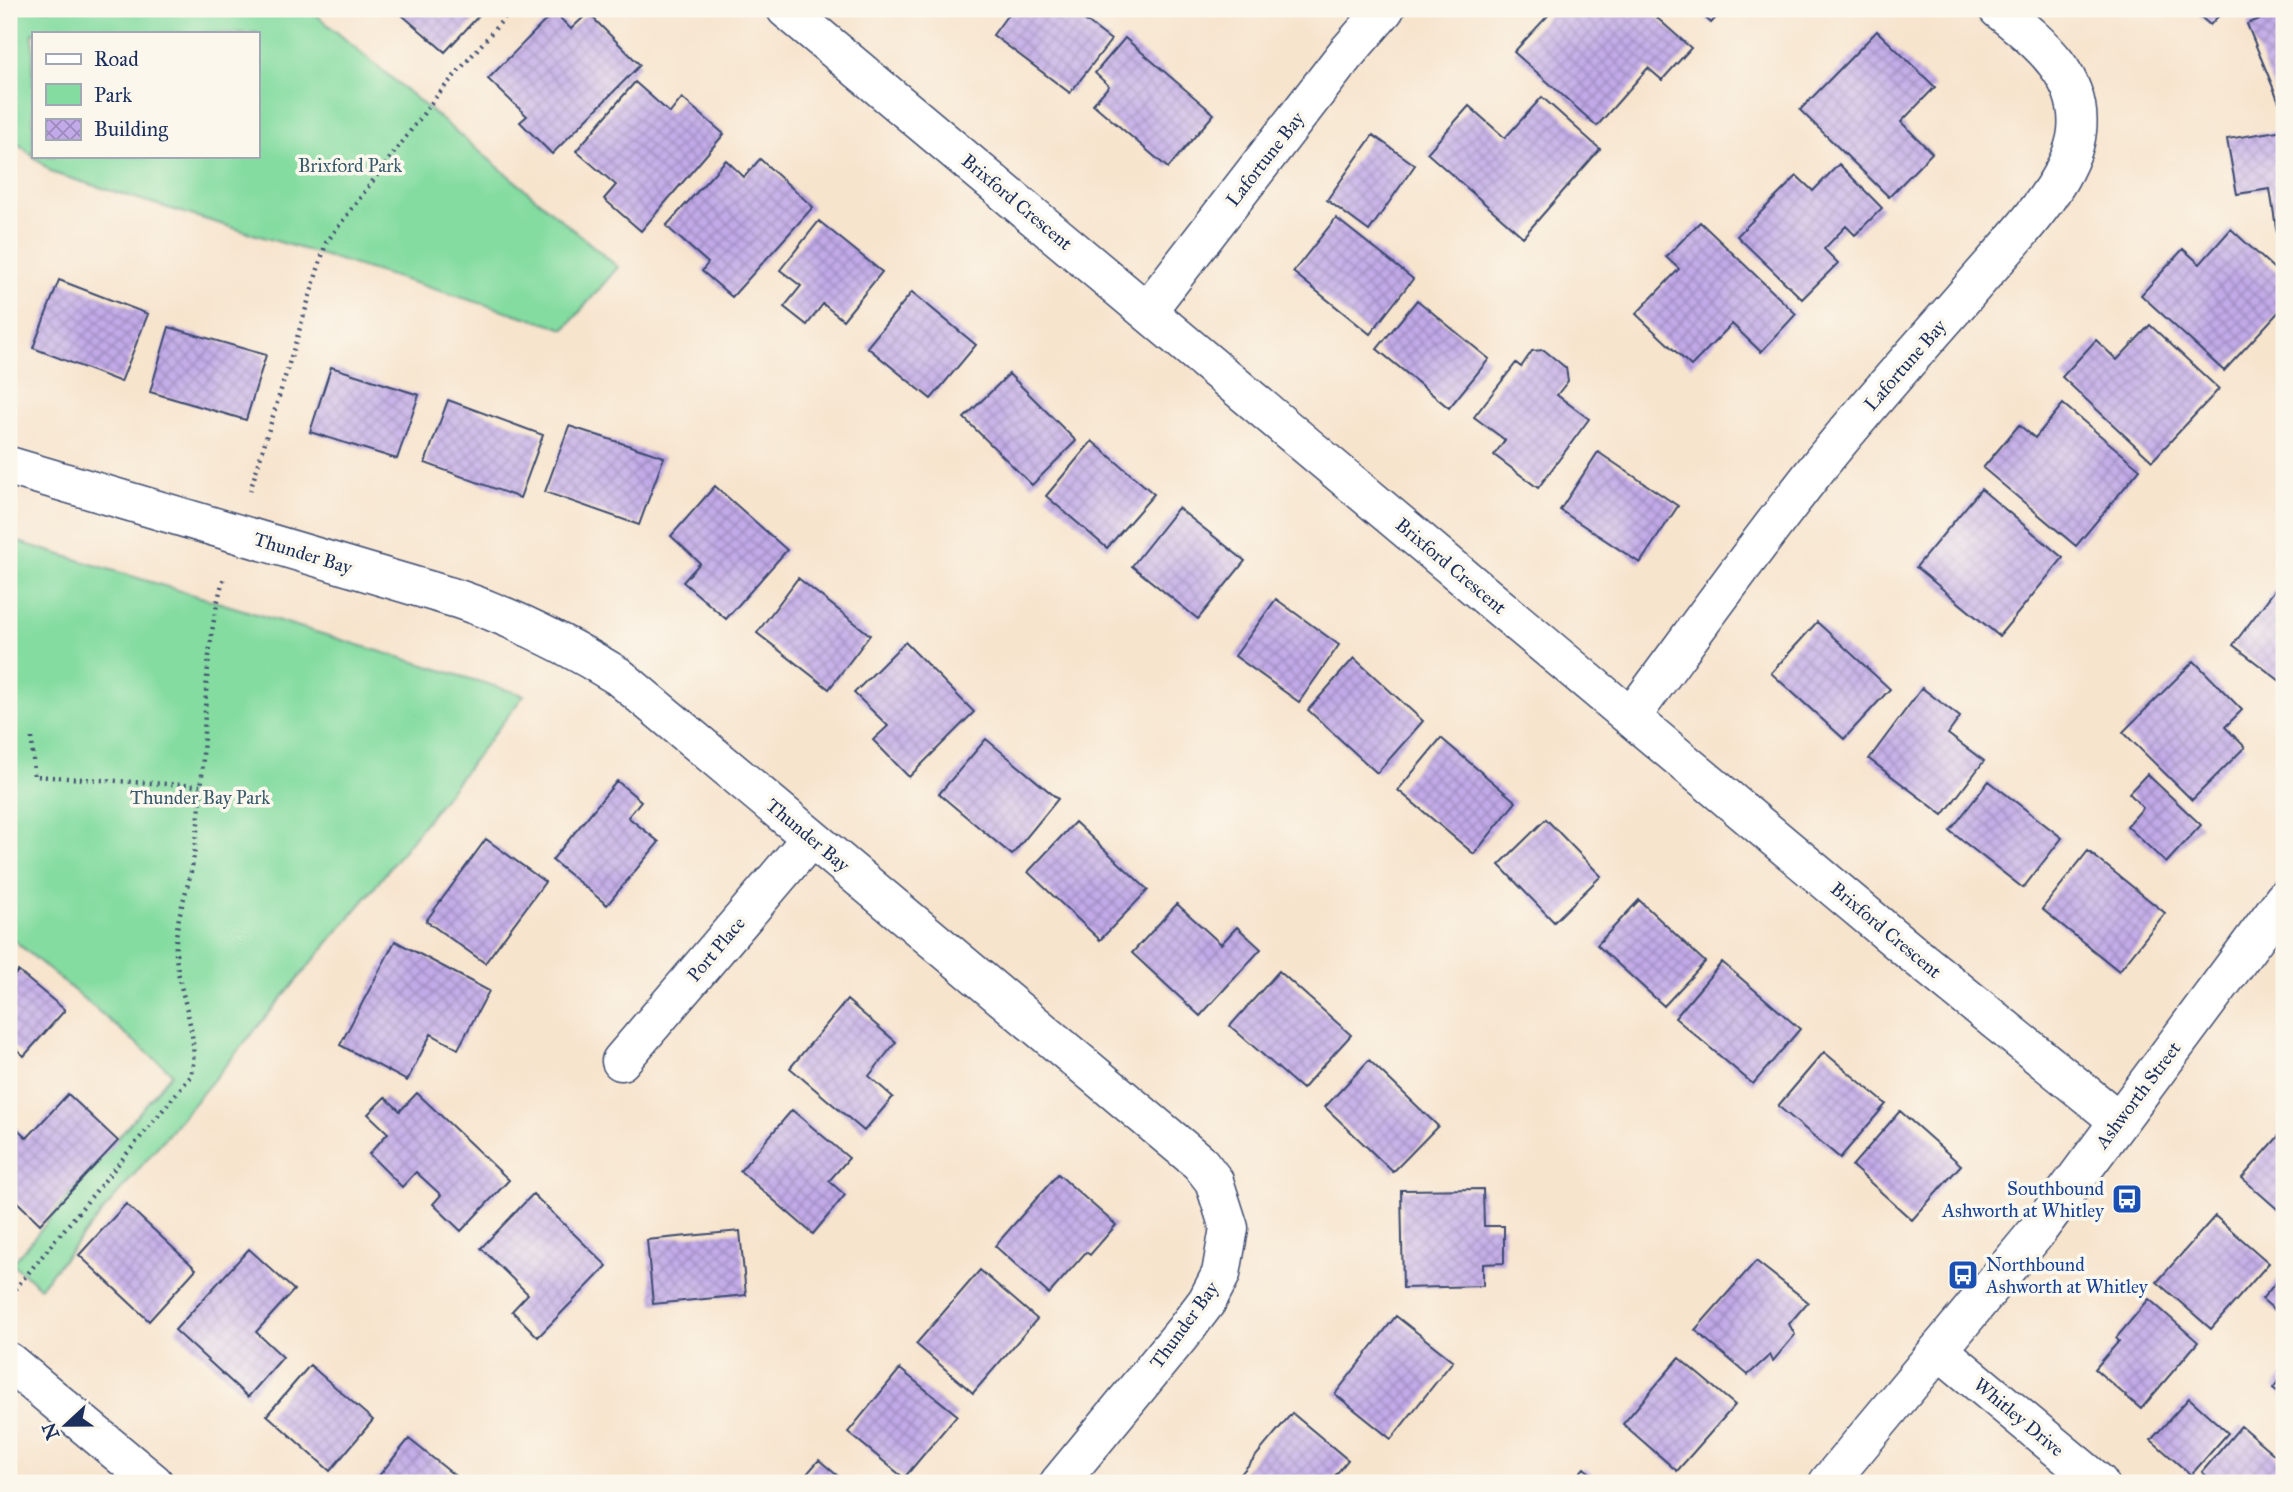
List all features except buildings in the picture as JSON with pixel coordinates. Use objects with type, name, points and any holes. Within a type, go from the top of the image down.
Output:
[{"type":"street","name":"Brixford Crescent","points":[[786,9],[1907,949],[2119,1121]]},
{"type":"street","name":"Lafortune Bay","points":[[1147,311],[1345,55],[1385,9]]},
{"type":"street","name":"Lafortune Bay","points":[[1631,717],[1812,474],[2036,212],[2071,156],[2078,130],[2074,101],[2066,76],[2043,46],[1998,9]]},
{"type":"street","name":"Thunder Bay","points":[[9,466],[502,614],[542,632],[618,676],[1200,1163],[1214,1181],[1229,1228],[1221,1275],[1207,1301],[1059,1483]]},
{"type":"street","name":"Port Place","points":[[621,1061],[811,838]]},
{"type":"street","name":"Ashworth Street","points":[[1828,1483],[2035,1234],[2284,899]]},
{"type":"street","name":"Whitley Drive","points":[[1939,1350],[2099,1483]]},
{"type":"street","points":[[9,1362],[154,1483]]},
{"type":"path","points":[[15,1289],[191,1076],[196,1058],[178,973],[176,940],[192,867],[205,694],[216,603],[326,243],[436,97],[512,9]]},
{"type":"path","points":[[32,738],[34,776],[200,786]]},
{"type":"green space","name":"Brixford Park","points":[[9,9],[309,9],[618,267],[565,329],[53,173],[35,158],[259,158],[259,32],[32,32],[32,155],[9,136]]},
{"type":"green space","name":"Thunder Bay Park","points":[[9,539],[524,695],[374,888],[40,1287],[12,1264],[172,1073],[9,936]]},
{"type":"place","name":"Southbound Ashworth at Whitley","points":[[2127,1199]]},
{"type":"place","name":"Northbound Ashworth at Whitley","points":[[1963,1275]]}]
